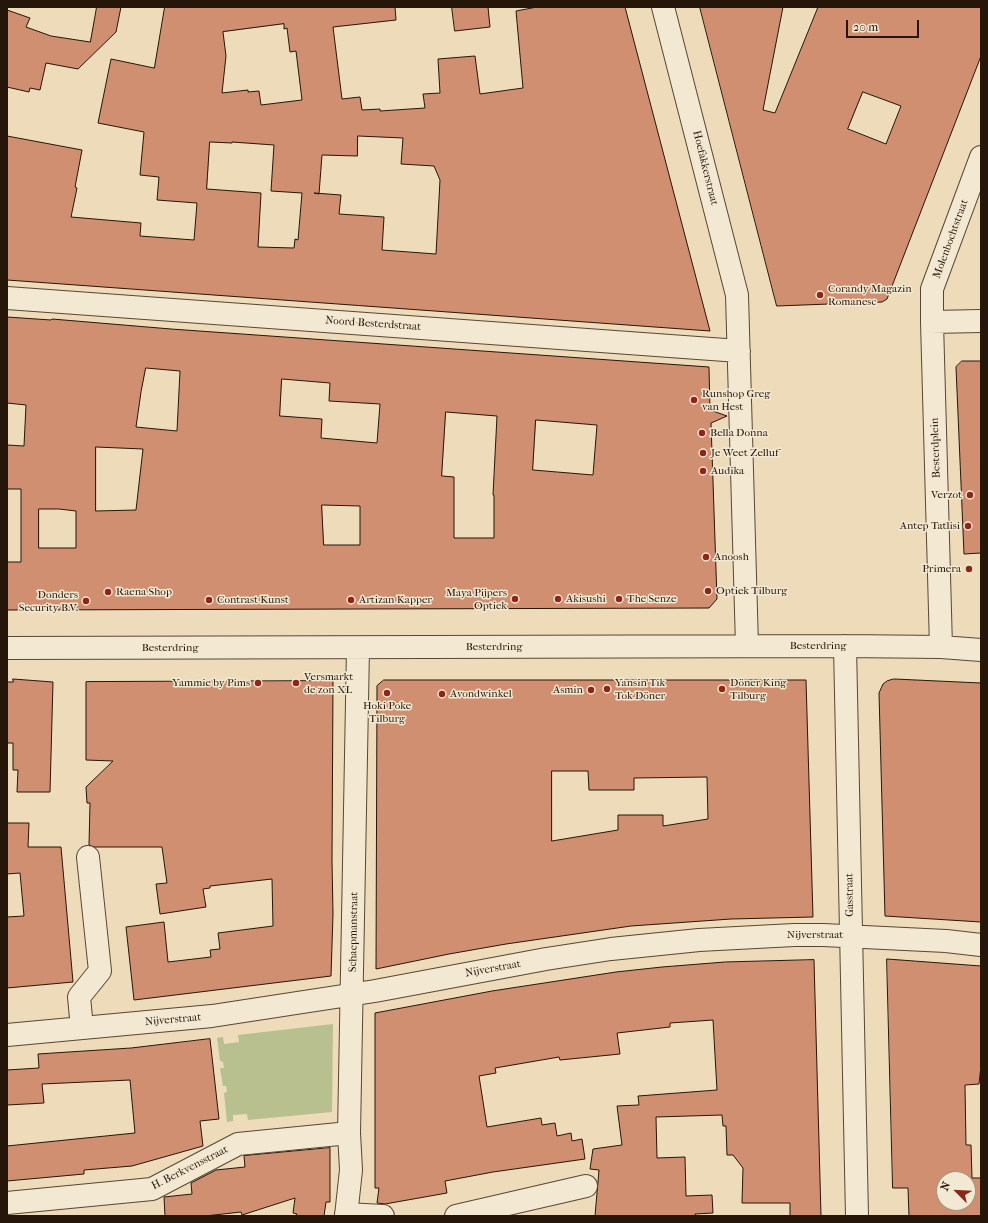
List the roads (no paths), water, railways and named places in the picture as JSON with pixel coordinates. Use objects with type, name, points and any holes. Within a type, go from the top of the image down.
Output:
[{"type":"street","name":"Hoefakkerstraat","points":[[663,7],[737,295],[739,341]]},
{"type":"street","name":"Molenbochtstraat","points":[[932,322],[932,289],[981,157]]},
{"type":"street","name":"Noord-Besterdstraat","points":[[7,298],[739,341]]},
{"type":"street","points":[[932,322],[981,321]]},
{"type":"street","name":"Besterdplein","points":[[932,322],[941,647]]},
{"type":"street","points":[[739,341],[747,646]]},
{"type":"street","name":"Besterdring","points":[[7,648],[845,646],[941,647],[981,650]]},
{"type":"street","name":"Gasstraat","points":[[845,646],[857,1216]]},
{"type":"street","name":"Schaepmanstraat","points":[[346,1215],[351,1170],[349,1133],[353,994],[358,648]]},
{"type":"street","points":[[82,1028],[79,997],[100,971],[88,857]]},
{"type":"street","name":"Nijverstraat","points":[[7,1035],[212,1016],[353,994],[546,959],[611,949],[715,939],[794,935],[850,936],[946,941],[981,945]]},
{"type":"street","name":"H. Berkvensstraat","points":[[7,1204],[152,1189],[238,1144],[349,1133]]},
{"type":"street","points":[[456,1216],[586,1186]]},
{"type":"street","points":[[346,1215],[383,1216]]},
{"type":"place","name":"Corandy Magazin Romanesc","points":[[820,295]]},
{"type":"place","name":"Runshop Greg van Hest","points":[[694,400]]},
{"type":"place","name":"Bella Donna","points":[[702,433]]},
{"type":"place","name":"Je Weet Zelluf","points":[[703,453]]},
{"type":"place","name":"Audika","points":[[703,471]]},
{"type":"place","name":"Verzot","points":[[970,495]]},
{"type":"place","name":"Antep Tatlisi","points":[[968,526]]},
{"type":"place","name":"Anoosh","points":[[706,557]]},
{"type":"place","name":"Primera","points":[[969,569]]},
{"type":"place","name":"Optiek Tilburg","points":[[708,591]]},
{"type":"place","name":"Raena Shop","points":[[108,592]]},
{"type":"place","name":"Maya Pijpers Optiek","points":[[515,599]]},
{"type":"place","name":"Akisushi","points":[[558,599]]},
{"type":"place","name":"The Senze","points":[[619,599]]},
{"type":"place","name":"Contrast Kunst","points":[[209,600]]},
{"type":"place","name":"Artizan Kapper","points":[[351,600]]},
{"type":"place","name":"Donders Security B.V.","points":[[86,601]]},
{"type":"place","name":"Yammie by Pims","points":[[258,683]]},
{"type":"place","name":"Versmarkt de zon XL","points":[[296,683]]},
{"type":"place","name":"Yansin Tik Tok Döner","points":[[607,689]]},
{"type":"place","name":"Döner King Tilburg","points":[[722,689]]},
{"type":"place","name":"Asmin","points":[[591,690]]},
{"type":"place","name":"Hoki Poke Tilburg","points":[[387,693]]},
{"type":"place","name":"Avondwinkel","points":[[442,694]]}]
